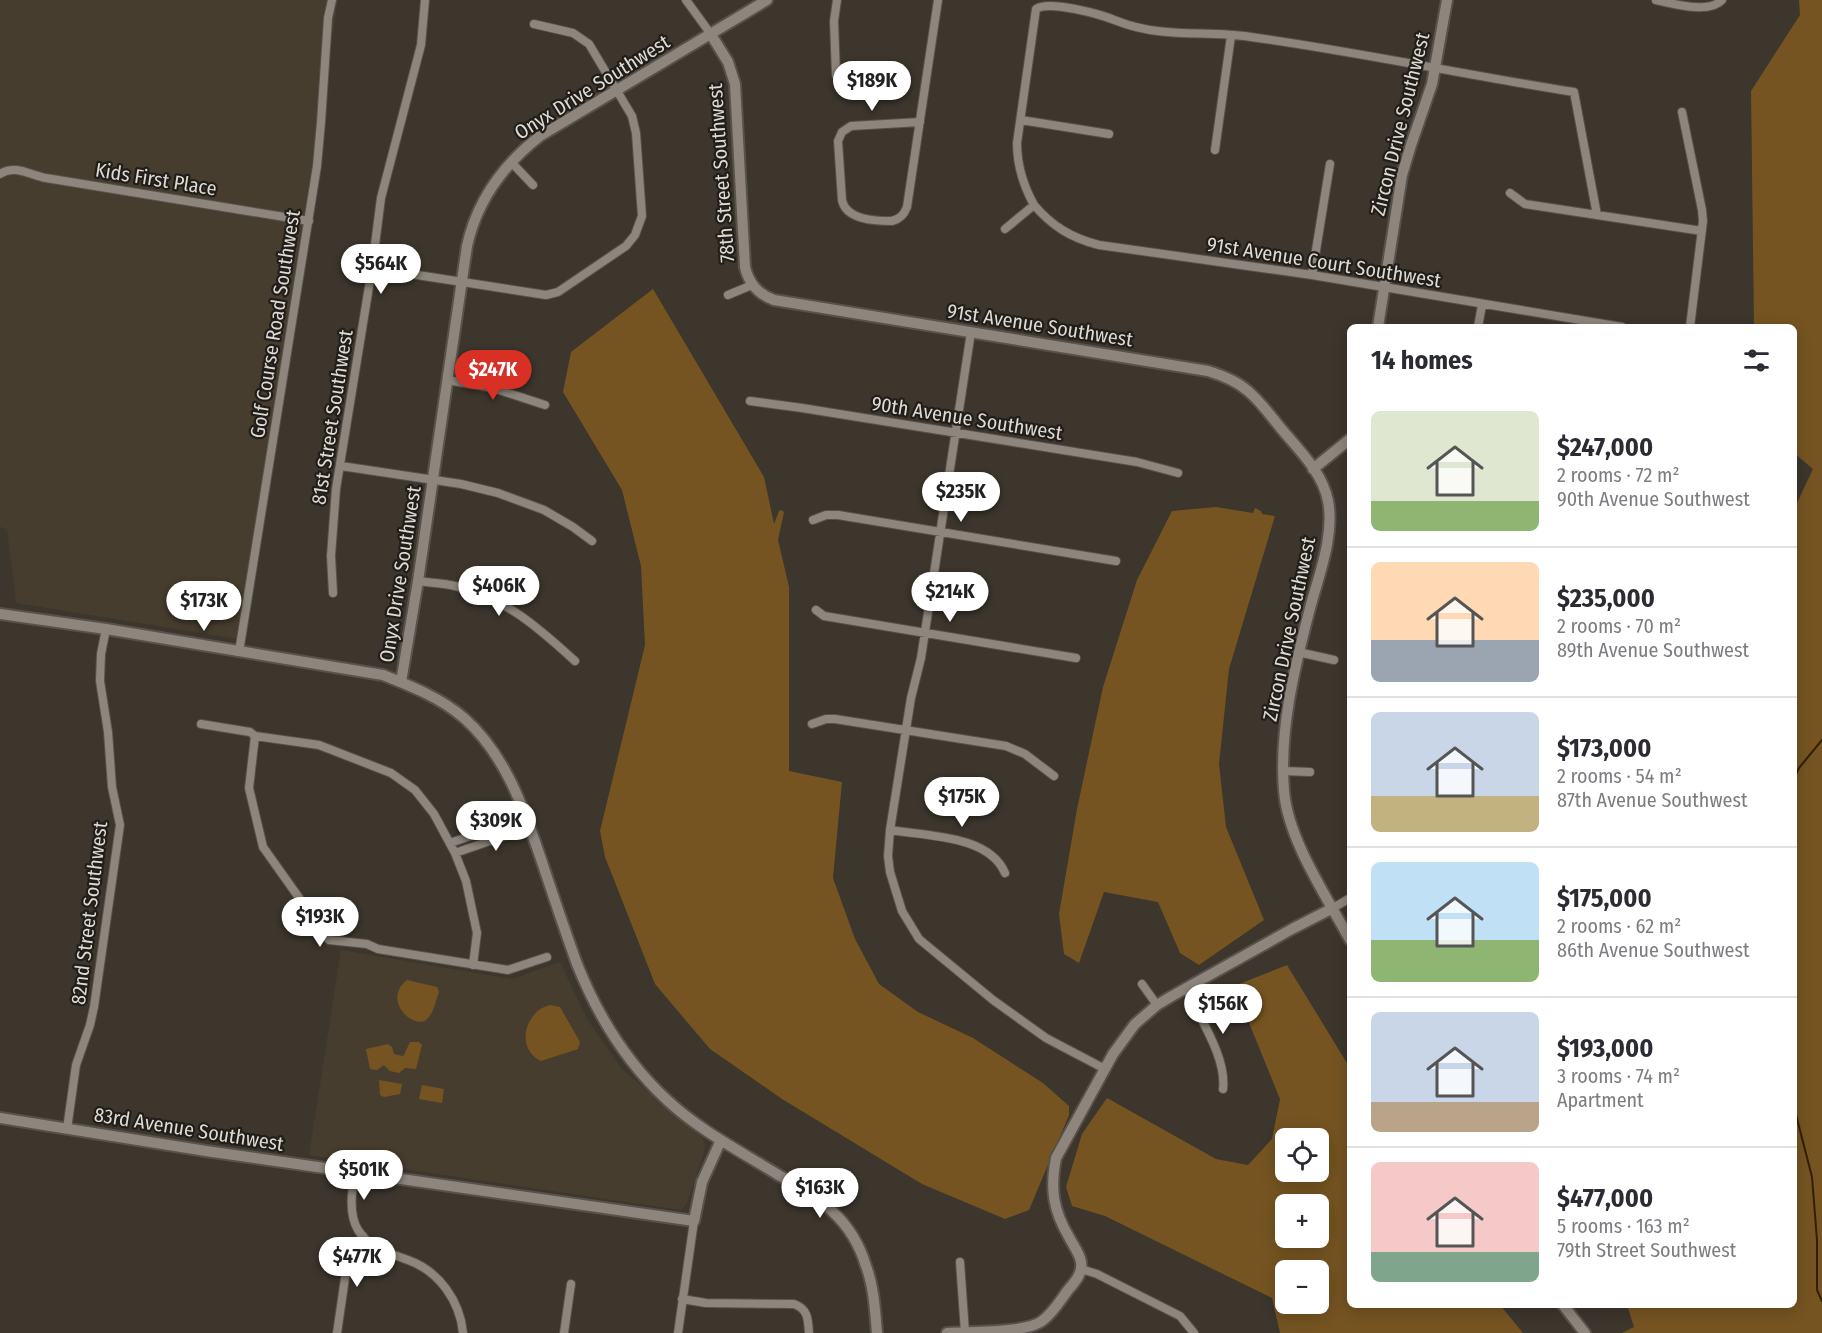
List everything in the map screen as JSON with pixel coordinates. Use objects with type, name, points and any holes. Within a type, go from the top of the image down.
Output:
[{"type":"street","name":"Golf Course Road Southwest","points":[[239,652],[309,221],[321,122],[328,18],[332,0]]},
{"type":"street","name":"81st Street Southwest","points":[[333,593],[332,528],[381,198],[423,35],[425,0]]},
{"type":"street","name":"78th Street Southwest","points":[[686,0],[728,62],[735,84],[745,267],[752,285]]},
{"type":"street","name":"Onyx Drive Southwest","points":[[767,0],[540,136],[511,162],[496,180],[476,214],[467,246],[401,682],[426,693],[462,716],[497,757],[528,822],[586,986],[627,1055],[667,1100],[693,1121],[832,1210],[856,1241],[867,1267],[874,1300],[877,1333]]},
{"type":"street","points":[[836,75],[834,21],[837,0]]},
{"type":"street","points":[[920,122],[851,126],[841,134],[838,141],[842,200],[849,213],[854,216],[892,221],[897,220],[905,212],[920,122],[938,0]]},
{"type":"street","name":"Zircon Drive Southwest","points":[[1378,324],[1402,175],[1432,84],[1447,0]]},
{"type":"street","points":[[1656,0],[1708,7],[1722,0]]},
{"type":"street","points":[[1005,229],[1034,205],[1023,184],[1017,143],[1036,9],[1039,5],[1050,2],[1067,4],[1143,30],[1250,37],[1574,92],[1597,215]]},
{"type":"street","points":[[372,268],[546,295],[552,294],[588,272],[631,242],[642,216],[636,133],[632,116],[594,51],[580,37],[565,30],[534,24]]},
{"type":"street","points":[[1215,150],[1231,36]]},
{"type":"street","points":[[1682,112],[1702,210],[1702,231],[1690,324]]},
{"type":"street","points":[[1021,120],[1109,134]]},
{"type":"street","points":[[511,162],[533,184]]},
{"type":"street","points":[[1312,275],[1330,164]]},
{"type":"street","name":"Kids First Place","points":[[0,174],[4,171],[18,169],[46,178],[309,221]]},
{"type":"street","points":[[1510,193],[1525,204],[1702,231]]},
{"type":"street","name":"91st Avenue Court Southwest","points":[[1034,205],[1057,228],[1084,241],[1312,275],[1603,324]]},
{"type":"street","points":[[728,295],[752,285]]},
{"type":"street","name":"91st Avenue Southwest","points":[[752,285],[758,292],[774,300],[1199,368],[1217,374],[1247,390],[1313,469]]},
{"type":"street","points":[[1479,324],[1482,305]]},
{"type":"street","points":[[971,332],[925,631],[890,830],[888,856],[895,891],[907,921],[919,939],[1031,1028],[1105,1069]]},
{"type":"street","points":[[447,380],[503,390],[545,405]]},
{"type":"street","name":"90th Avenue Southwest","points":[[750,401],[1137,462],[1179,473]]},
{"type":"street","points":[[1313,469],[1347,442]]},
{"type":"street","points":[[341,466],[485,489],[531,504],[559,518],[592,541]]},
{"type":"street","name":"Zircon Drive Southwest","points":[[1313,469],[1323,486],[1328,502],[1329,533],[1298,652],[1288,702],[1283,771],[1285,801],[1300,847],[1347,934]]},
{"type":"street","points":[[813,520],[826,515],[838,515],[1116,561]]},
{"type":"street","points":[[418,581],[454,586],[497,601],[547,635],[575,661]]},
{"type":"street","points":[[816,610],[824,615],[1076,658]]},
{"type":"street","points":[[0,614],[106,629],[383,675],[401,682]]},
{"type":"street","name":"82nd Street Southwest","points":[[67,1129],[76,1065],[94,1007],[120,825],[112,787],[107,718],[100,681],[101,654],[106,629]]},
{"type":"street","points":[[1298,652],[1334,660]]},
{"type":"street","points":[[812,724],[826,719],[835,719],[1006,746],[1025,754],[1054,776]]},
{"type":"street","points":[[201,724],[250,732],[255,736],[319,745],[391,772],[416,790],[434,814],[450,843],[466,881],[477,933],[473,965]]},
{"type":"street","points":[[255,736],[249,788],[263,847],[329,939],[508,970],[547,957]]},
{"type":"street","points":[[1283,771],[1310,772]]},
{"type":"street","points":[[450,843],[528,822]]},
{"type":"street","points":[[455,853],[528,822]]},
{"type":"street","points":[[890,830],[976,845],[997,858],[1005,873]]},
{"type":"street","points":[[947,1333],[1040,1328],[1076,1281],[1081,1269],[1081,1260],[1055,1208],[1053,1176],[1056,1158],[1113,1054],[1135,1024],[1157,1005],[1186,987],[1347,900]]},
{"type":"street","points":[[1142,984],[1157,1005]]},
{"type":"street","points":[[1186,987],[1217,1053],[1224,1083],[1223,1089]]},
{"type":"street","name":"83rd Avenue Southwest","points":[[0,1118],[206,1151],[694,1221]]},
{"type":"street","points":[[678,1333],[694,1221],[705,1173],[721,1140]]},
{"type":"street","points":[[355,1172],[351,1198],[358,1229],[383,1252],[410,1261],[434,1275],[452,1296],[458,1309],[463,1333]]},
{"type":"street","points":[[337,1333],[350,1251],[363,1236]]},
{"type":"street","points":[[960,1262],[965,1332]]},
{"type":"street","points":[[1081,1269],[1097,1274],[1180,1316],[1194,1333]]},
{"type":"street","points":[[564,1333],[571,1284]]},
{"type":"street","points":[[682,1299],[706,1303],[788,1303],[800,1306],[806,1313],[809,1333]]},
{"type":"street","points":[[1565,1308],[1585,1333]]},
{"type":"shaded area","points":[[0,0],[338,0],[238,639],[16,603],[7,529],[0,527]]},
{"type":"shaded area","points":[[1799,0],[1822,0],[1822,1333],[1622,1333],[1634,1327],[1628,1308],[1797,1308],[1797,503],[1813,469],[1797,456],[1797,324],[1754,324],[1751,91],[1800,15]]},
{"type":"shaded area","points":[[653,289],[764,477],[774,524],[779,511],[784,512],[778,540],[789,587],[789,771],[842,782],[833,878],[855,939],[879,984],[918,1012],[973,1038],[1043,1083],[1069,1106],[1069,1115],[1029,1210],[1005,1219],[922,1184],[782,1099],[710,1049],[655,984],[605,857],[600,831],[645,645],[641,566],[622,490],[563,392],[571,352]]},
{"type":"shaded area","points":[[1216,507],[1253,513],[1255,508],[1262,514],[1275,516],[1229,669],[1219,764],[1226,827],[1264,920],[1199,965],[1180,953],[1158,902],[1104,892],[1079,963],[1064,954],[1059,914],[1077,809],[1103,687],[1137,580],[1172,511]]},
{"type":"shaded area","points":[[341,950],[512,979],[560,962],[587,1019],[622,1069],[703,1138],[704,1153],[687,1203],[681,1210],[309,1155]]},
{"type":"shaded area","points":[[1287,965],[1347,1063],[1347,1308],[1502,1308],[1523,1333],[1280,1333],[1276,1314],[1329,1314],[1329,1260],[1275,1260],[1275,1311],[1272,1298],[1105,1216],[1072,1206],[1066,1187],[1082,1134],[1107,1098],[1216,1159],[1248,1165],[1272,1139],[1280,1099],[1234,986]]},
{"type":"shaded area","points":[[407,980],[437,987],[439,992],[432,1012],[423,1022],[409,1018],[399,1005],[397,997],[400,988]]},
{"type":"shaded area","points":[[550,1005],[560,1007],[580,1042],[578,1049],[541,1061],[530,1053],[527,1047],[527,1027],[541,1008]]},
{"type":"shaded area","points":[[410,1042],[419,1042],[422,1045],[416,1069],[405,1068],[399,1073],[390,1071],[384,1065],[377,1070],[370,1069],[366,1049],[388,1044],[392,1047],[394,1054],[402,1056]]},
{"type":"shaded area","points":[[379,1080],[402,1084],[400,1094],[384,1097],[380,1095]]},
{"type":"shaded area","points":[[422,1085],[444,1089],[442,1103],[419,1099]]},
{"type":"waterway","points":[[1797,772],[1822,740]]},
{"type":"waterway","points":[[1797,1119],[1812,1177],[1817,1240],[1817,1290],[1822,1301]]}]
